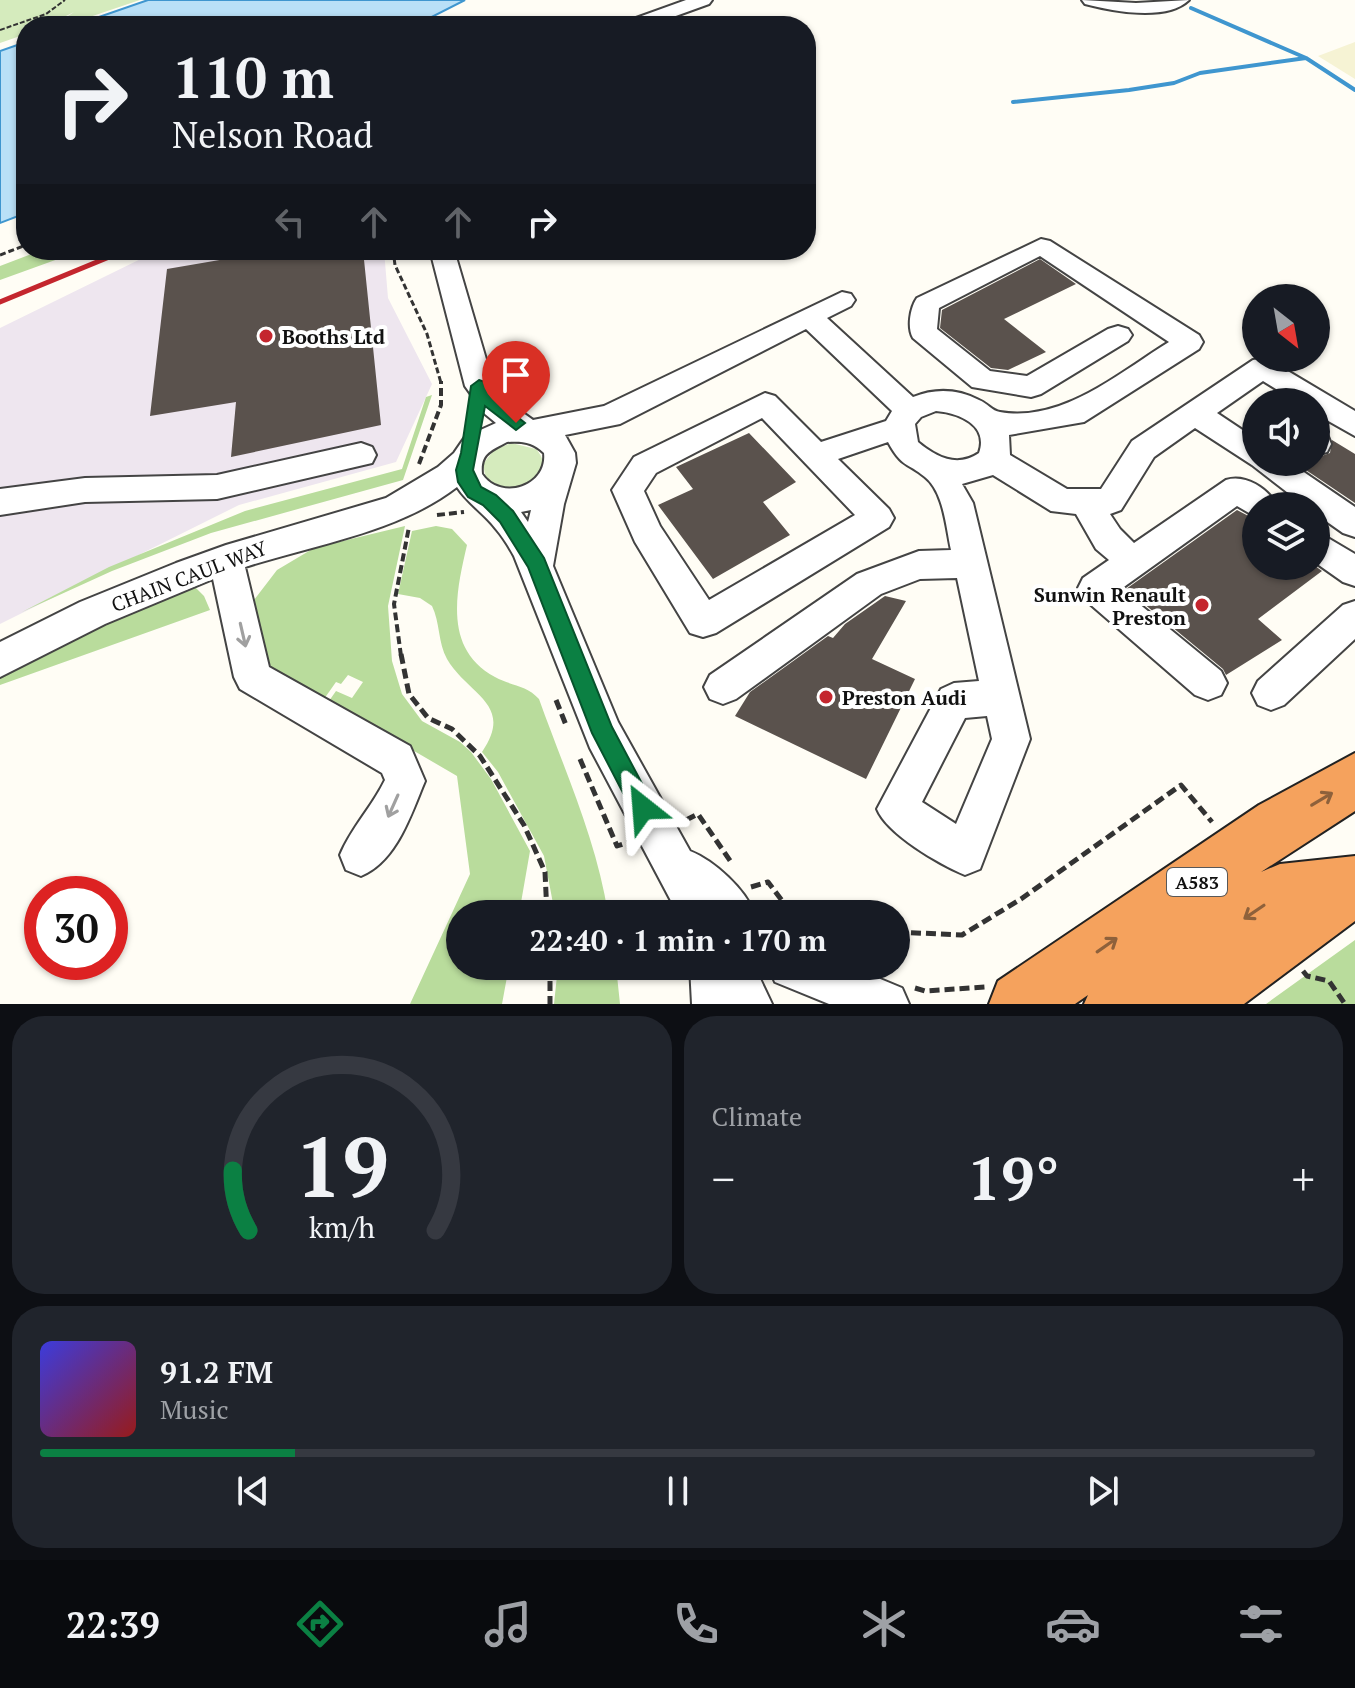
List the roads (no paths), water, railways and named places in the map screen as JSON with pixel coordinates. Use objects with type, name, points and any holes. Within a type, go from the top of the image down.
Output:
[{"type":"highway","name":"A583","points":[[1020,999],[1279,825],[1355,780]]},
{"type":"highway","name":"A583","points":[[1116,1004],[1280,894],[1354,885]]},
{"type":"highway","name":"A583","points":[[1191,1004],[1354,885]]},
{"type":"street","points":[[659,16],[703,0]]},
{"type":"street","points":[[1091,0],[1131,10],[1152,9],[1180,0]]},
{"type":"street","points":[[990,423],[1021,424],[1074,414],[1189,342],[1041,246],[926,304],[923,332],[982,380],[1031,387],[1118,335]]},
{"type":"street","points":[[445,260],[479,386],[495,407],[530,431],[610,416]]},
{"type":"street","points":[[488,499],[504,502],[535,496],[558,475],[586,436],[610,416],[842,300]]},
{"type":"street","points":[[809,316],[903,418]]},
{"type":"street","points":[[992,459],[1062,502],[1110,501],[1143,449],[1263,367],[1355,425]]},
{"type":"street","points":[[479,386],[469,456],[464,470],[467,482],[475,492],[507,516],[537,564],[603,733],[694,900]]},
{"type":"street","points":[[815,455],[903,418],[934,400],[966,406],[990,423],[998,441],[992,459],[980,468],[956,473],[920,462],[908,452],[900,439],[903,418]]},
{"type":"street","points":[[765,403],[815,455],[878,518],[703,622],[647,533],[628,490],[645,465],[765,403]]},
{"type":"street","points":[[1194,412],[1242,440]]},
{"type":"street","points":[[469,456],[489,437],[515,430],[543,435],[559,451],[558,475],[537,564]]},
{"type":"street","points":[[0,502],[85,490],[217,487],[361,455]]},
{"type":"street","name":"CHAIN CAUL WAY","points":[[404,511],[438,486],[469,456]]},
{"type":"street","points":[[938,470],[957,503],[1002,697]]},
{"type":"street","points":[[1293,476],[1355,524]]},
{"type":"street","points":[[1208,683],[1095,588],[1237,489],[1242,493]]},
{"type":"street","name":"CHAIN CAUL WAY","points":[[0,661],[122,599],[226,559],[404,511],[488,499]]},
{"type":"street","points":[[1086,503],[1108,539],[1133,562]]},
{"type":"street","points":[[1330,555],[1355,572]]},
{"type":"street","points":[[226,559],[253,677],[396,760],[405,781],[386,822],[361,855]]},
{"type":"street","points":[[723,687],[869,584],[919,565],[971,563]]},
{"type":"street","points":[[1271,693],[1355,616]]},
{"type":"street","points":[[671,856],[740,900]]},
{"type":"street","points":[[714,980],[715,1004]]},
{"type":"street","points":[[736,980],[749,1004]]},
{"type":"street","points":[[826,980],[886,1004]]},
{"type":"water","points":[[148,0],[465,0],[434,16],[102,16]]},
{"type":"water","points":[[16,45],[16,217],[0,223],[0,51]]},
{"type":"waterway","points":[[1191,8],[1306,58]]},
{"type":"waterway","points":[[1013,102],[1129,90],[1174,83],[1200,73],[1306,58]]},
{"type":"waterway","points":[[1306,58],[1355,90]]},
{"type":"railway","points":[[0,302],[102,260]]},
{"type":"place","name":"Booths Ltd","points":[[266,336]]},
{"type":"place","name":"Sunwin Renault Preston","points":[[1202,605]]},
{"type":"place","name":"Preston Audi","points":[[826,697]]}]
